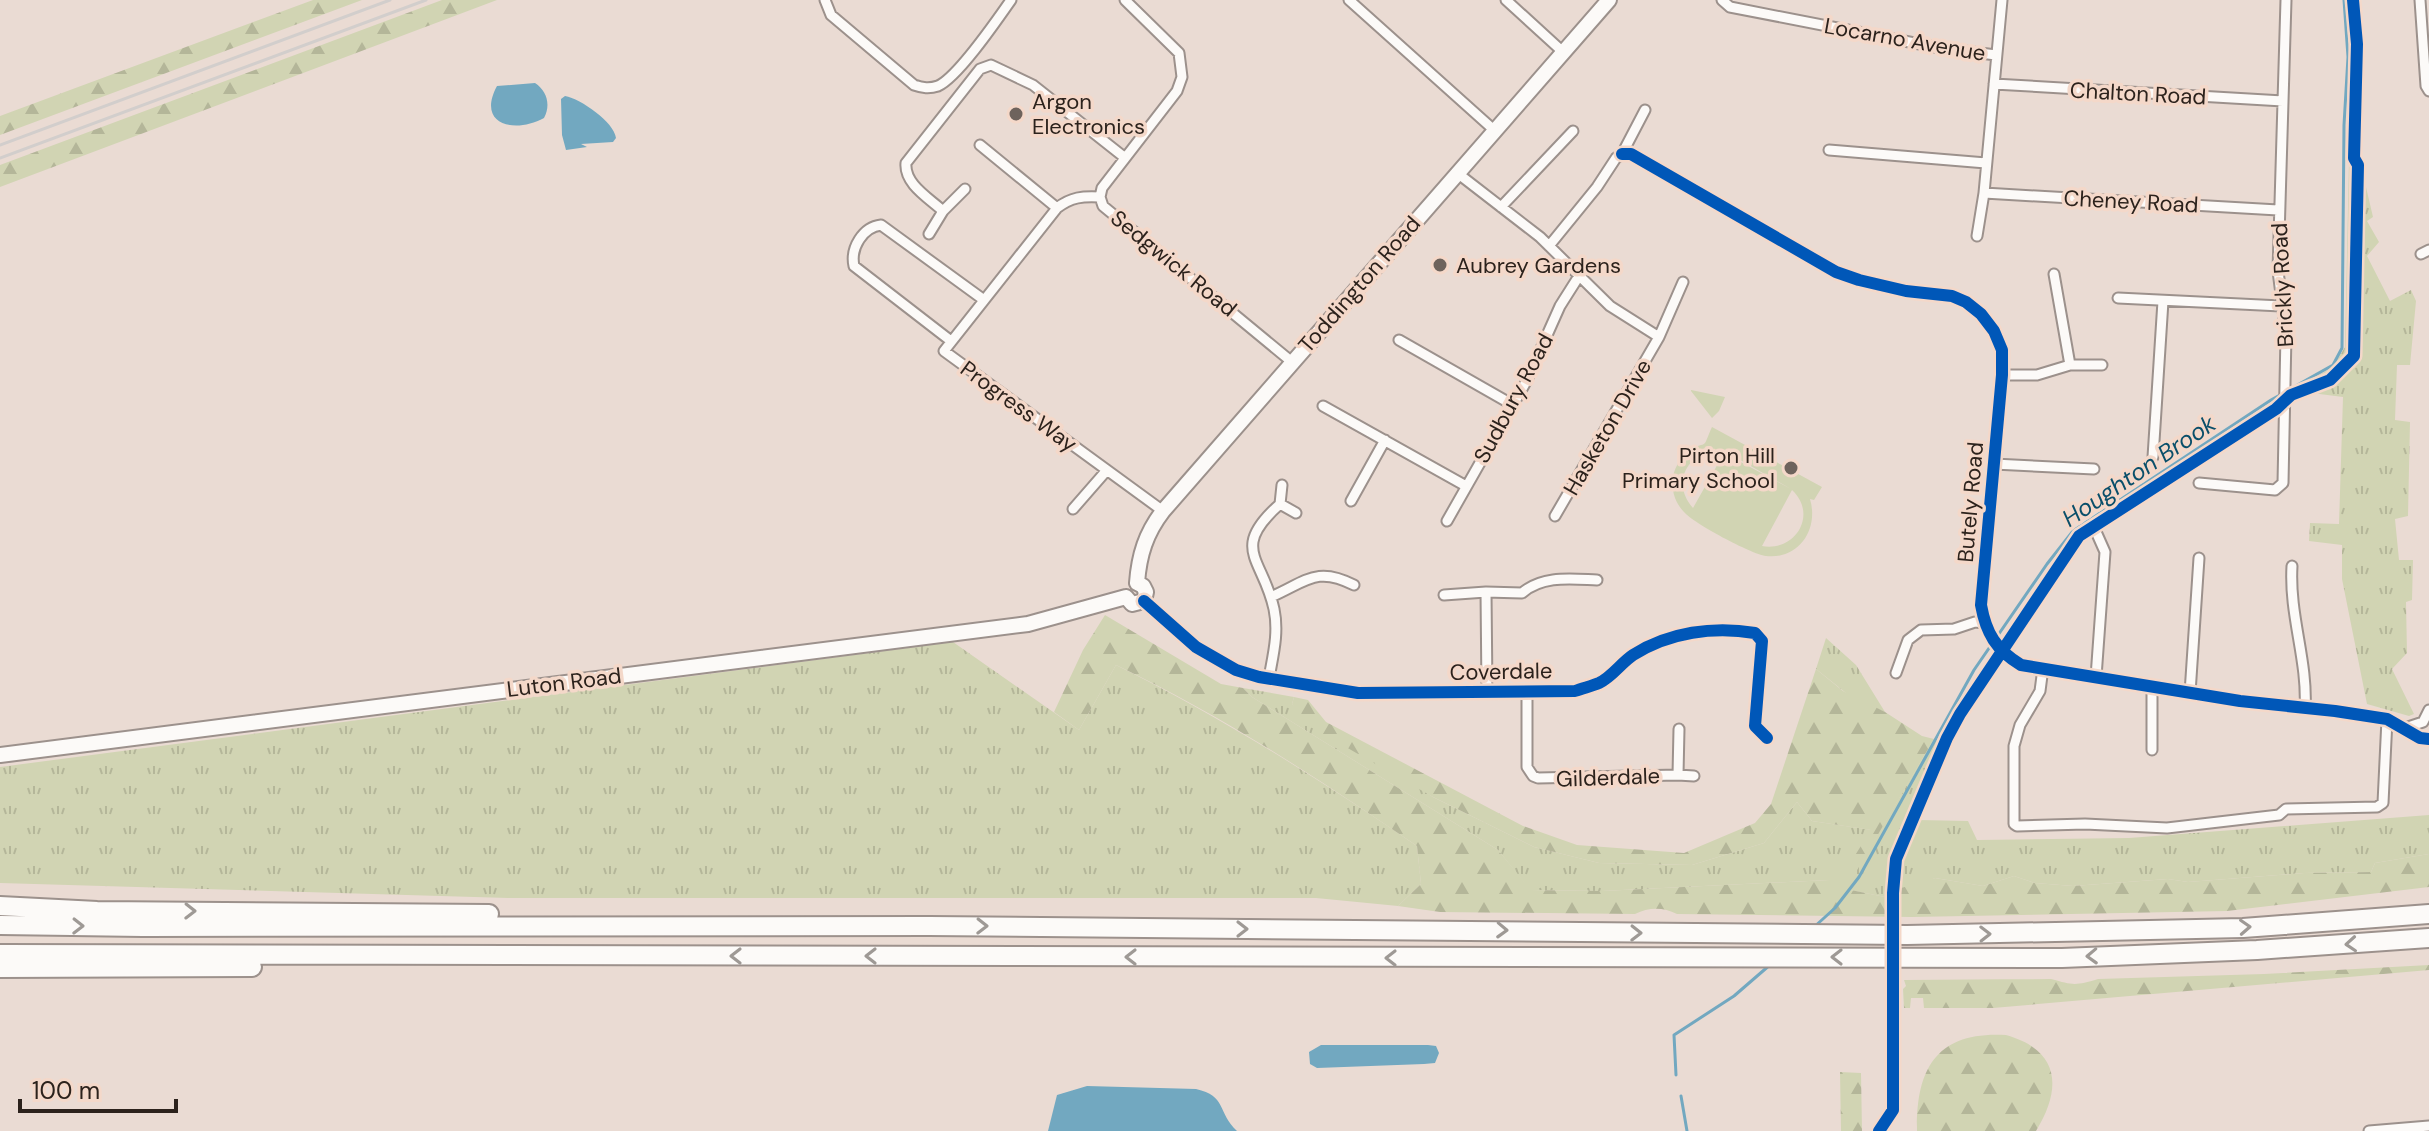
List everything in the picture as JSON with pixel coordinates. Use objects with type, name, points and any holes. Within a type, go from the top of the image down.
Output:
[{"type":"highway","points":[[0,906],[97,911],[798,917],[929,926]]},
{"type":"highway","points":[[0,925],[929,926],[1907,935],[2243,928],[2429,914]]},
{"type":"highway","points":[[0,954],[1907,958],[2257,950],[2429,938]]},
{"type":"highway","points":[[0,968],[298,967],[494,956]]},
{"type":"main road","name":"Toddington Road","points":[[1137,583],[1144,544],[1150,528],[1163,511],[1609,0]]},
{"type":"main road","points":[[1137,583],[1146,592],[1144,601],[1135,604],[1126,597],[1128,587],[1137,583]]},
{"type":"main road","name":"Luton Road","points":[[0,755],[1028,624],[1126,597]]},
{"type":"street","points":[[825,0],[831,15],[914,85],[926,89],[947,81],[1011,0]]},
{"type":"street","name":"Sedgwick Road","points":[[1125,0],[1179,53],[1182,65],[1177,91],[1124,157],[1102,188],[1100,197],[1109,211],[1292,362]]},
{"type":"street","points":[[1349,0],[1494,130]]},
{"type":"street","points":[[1506,0],[1563,52]]},
{"type":"street","name":"Locarno Avenue","points":[[1722,0],[1730,7],[1940,48],[1996,55]]},
{"type":"street","points":[[1977,236],[1984,193],[2002,0]]},
{"type":"street","name":"Brickly Road","points":[[2199,483],[2275,490],[2283,483],[2286,334],[2278,271],[2278,210],[2286,0]]},
{"type":"street","points":[[2420,0],[2426,86],[2429,91]]},
{"type":"street","points":[[943,211],[914,185],[905,172],[906,163],[974,75],[985,66],[998,67],[1033,85],[1124,157]]},
{"type":"street","name":"Chalton Road","points":[[1994,84],[2283,101]]},
{"type":"street","points":[[1549,246],[1622,154],[1645,110]]},
{"type":"street","points":[[1501,207],[1573,131]]},
{"type":"street","points":[[980,145],[1057,208],[1079,197],[1100,197]]},
{"type":"street","points":[[1829,150],[1986,163]]},
{"type":"street","name":"Butely Road","points":[[1622,154],[1631,154],[1836,272],[1906,291],[1952,296],[1981,314],[1994,331],[2002,350],[2002,375],[1981,605],[1984,623],[1999,651],[2021,665],[2190,693],[2387,719],[2420,738],[2429,737]]},
{"type":"street","name":"Hasketon Drive","points":[[1456,172],[1549,246],[1610,306],[1659,337]]},
{"type":"street","points":[[929,234],[943,211],[965,189]]},
{"type":"street","name":"Cheney Road","points":[[1984,193],[2278,210]]},
{"type":"street","name":"Progress Way","points":[[1057,208],[944,351],[1163,511]]},
{"type":"street","points":[[951,341],[854,266],[853,254],[865,233],[871,227],[881,225],[984,300]]},
{"type":"street","points":[[2054,274],[2070,365]]},
{"type":"street","name":"Sudbury Road","points":[[1447,521],[1513,405],[1560,306],[1579,276]]},
{"type":"street","name":"Hasketon Drive","points":[[1555,516],[1659,337],[1683,282]]},
{"type":"street","points":[[2118,298],[2281,306]]},
{"type":"street","points":[[2153,457],[2163,301]]},
{"type":"street","points":[[1399,340],[1513,405]]},
{"type":"street","points":[[2002,375],[2037,375],[2070,365],[2102,365]]},
{"type":"street","points":[[1323,406],[1466,486]]},
{"type":"street","points":[[1351,501],[1385,440]]},
{"type":"street","points":[[1994,464],[2094,469]]},
{"type":"street","points":[[1073,509],[1107,470]]},
{"type":"street","points":[[1269,678],[1277,625],[1252,538],[1264,518],[1280,504],[1282,485]]},
{"type":"street","points":[[1280,504],[1296,513]]},
{"type":"street","points":[[2096,677],[2105,552],[2097,534]]},
{"type":"street","points":[[2190,693],[2199,558]]},
{"type":"street","points":[[2292,566],[2290,595],[2306,685],[2305,709]]},
{"type":"street","points":[[1271,597],[1322,574],[1336,575],[1354,585]]},
{"type":"street","points":[[1444,595],[1522,593],[1529,587],[1563,578],[1597,580]]},
{"type":"street","points":[[1486,592],[1487,691]]},
{"type":"street","name":"Coverdale","points":[[1144,601],[1196,647],[1236,670],[1358,693],[1575,691],[1601,682],[1633,655],[1671,637],[1725,631],[1755,633],[1762,641],[1755,726],[1767,738]]},
{"type":"street","points":[[1896,673],[1908,640],[1921,630],[1954,629],[1975,622],[1984,623]]},
{"type":"street","points":[[2043,668],[2040,691],[2020,725],[2014,746],[2014,824],[2017,826],[2085,824],[2167,828],[2279,815],[2286,809],[2377,807],[2383,803],[2387,719]]},
{"type":"street","points":[[2152,687],[2152,750]]},
{"type":"street","name":"Gilderdale","points":[[1527,690],[1527,767],[1538,778],[1678,775],[1679,729]]},
{"type":"street","points":[[2405,728],[2423,722],[2429,710]]},
{"type":"street","points":[[2423,722],[2429,737]]},
{"type":"street","points":[[1678,775],[1694,776]]},
{"type":"street","points":[[2369,1131],[2429,1126]]},
{"type":"green space","points":[[313,0],[362,0],[0,135],[0,116]]},
{"type":"green space","points":[[442,0],[497,0],[0,187],[0,165]]},
{"type":"green space","points":[[2359,157],[2373,217],[2367,221],[2379,242],[2367,256],[2390,301],[2411,290],[2416,301],[2410,365],[2397,365],[2395,420],[2410,422],[2408,516],[2395,519],[2399,560],[2413,560],[2412,600],[2406,602],[2407,653],[2392,669],[2414,714],[2409,716],[2367,704],[2342,579],[2342,545],[2309,541],[2310,523],[2339,524],[2343,397],[2296,391],[2296,388],[2333,367],[2345,347],[2349,160]]},
{"type":"green space","points":[[1691,390],[1725,397],[1712,418]]},
{"type":"green space","points":[[1712,427],[1822,487],[1814,500],[1810,499],[1812,521],[1797,548],[1778,556],[1759,554],[1710,530],[1681,508],[1673,491],[1676,468],[1686,453],[1705,443]],"holes":[[[1707,452],[1728,453],[1791,489],[1724,453],[1693,508],[1684,492],[1684,476],[1691,462]],[[1792,490],[1803,510],[1800,529],[1785,543],[1762,546]]]},
{"type":"green space","points":[[1105,615],[1221,684],[1243,688],[1252,697],[1498,850],[1531,890],[1602,891],[1829,880],[1842,876],[1871,830],[1812,821],[1797,802],[1764,843],[1692,865],[1599,863],[1534,847],[1433,797],[1318,731],[1292,704],[1294,697],[1308,700],[1326,722],[1523,826],[1577,845],[1684,853],[1755,823],[1771,804],[1816,669],[1843,691],[1885,712],[1922,736],[1934,739],[1846,889],[1890,898],[1898,889],[1935,878],[1983,886],[2014,876],[2035,883],[2073,886],[2168,879],[2188,882],[2304,873],[2371,872],[2375,863],[2429,854],[2429,887],[2227,911],[1912,917],[1677,914],[1656,909],[1635,914],[1440,912],[1398,906],[1421,884],[1417,846],[1307,773],[1194,705],[1116,665],[1079,730],[1054,712],[1083,650]]},
{"type":"green space","points":[[1826,638],[1856,665],[1885,712],[1851,697],[1816,669]]},
{"type":"green space","points":[[953,642],[1079,730],[1116,665],[1155,685],[1270,750],[1417,846],[1421,884],[1398,906],[1316,898],[508,898],[0,883],[0,767]]},
{"type":"green space","points":[[1243,688],[1294,697],[1292,704],[1433,797],[1534,847],[1599,863],[1692,865],[1764,843],[1797,802],[1812,821],[1872,830],[1843,876],[1850,881],[1934,739],[1946,746],[1918,820],[1968,821],[1977,840],[2129,838],[2429,815],[2429,854],[2375,863],[2371,872],[2304,873],[2188,882],[2168,879],[2073,886],[2035,883],[2014,876],[1983,886],[1935,878],[1890,898],[1845,889],[1829,880],[1602,891],[1530,890],[1498,850],[1252,697]]},
{"type":"green space","points":[[2429,965],[2429,970],[1993,1008],[1924,1008],[1923,998],[1911,998],[1910,1008],[1904,1008],[1904,980],[2051,979],[2074,984],[2098,979]]},
{"type":"green space","points":[[2006,1035],[2037,1050],[2051,1072],[2050,1100],[2036,1131],[1917,1131],[1921,1089],[1935,1058],[1963,1039]]},
{"type":"green space","points":[[1840,1072],[1861,1073],[1862,1131],[1841,1131]]},
{"type":"water","points":[[535,83],[547,99],[544,118],[533,123],[511,125],[495,117],[491,110],[497,86]]},
{"type":"water","points":[[565,96],[588,106],[603,118],[614,132],[616,138],[613,142],[581,144],[587,147],[566,150],[562,135],[561,99]]},
{"type":"water","points":[[1321,1045],[1428,1045],[1436,1046],[1439,1053],[1435,1063],[1317,1068],[1310,1064],[1309,1052]]},
{"type":"water","points":[[1087,1086],[1196,1089],[1206,1092],[1217,1100],[1237,1131],[1048,1131],[1057,1095]]},
{"type":"waterway","name":"Houghton Brook","points":[[1813,928],[1835,908],[1859,877],[1974,670],[2073,531],[2271,400],[2333,365],[2342,348],[2344,125],[2348,57],[2344,0]]},
{"type":"waterway","name":"Houghton Brook","points":[[1676,1075],[1674,1035],[1734,996],[1771,964]]},
{"type":"waterway","name":"Houghton Brook","points":[[1681,1096],[1687,1131]]},
{"type":"railway","points":[[0,145],[390,0]]},
{"type":"railway","points":[[0,158],[426,0]]},
{"type":"cycle path","points":[[1879,1131],[1893,1110],[1893,893],[1896,859],[1960,714],[2079,536],[2276,409],[2291,395],[2330,380],[2354,356],[2358,165],[2354,158],[2357,44],[2353,0]]},
{"type":"cycle path","points":[[1622,154],[1631,154],[1836,272],[1906,291],[1952,296],[1981,314],[1994,331],[2002,350],[1981,605],[1994,640],[2012,659],[2021,665],[2240,701],[2387,719],[2420,738],[2429,739]]},
{"type":"cycle path","points":[[1144,601],[1196,647],[1236,670],[1259,677],[1358,693],[1575,691],[1604,680],[1633,655],[1661,641],[1708,631],[1755,633],[1762,641],[1755,726],[1767,738]]},
{"type":"place","name":"Argon Electronics","points":[[1016,114]]},
{"type":"place","name":"Aubrey Gardens","points":[[1440,265]]},
{"type":"place","name":"Pirton Hill Primary School","points":[[1791,468]]}]
